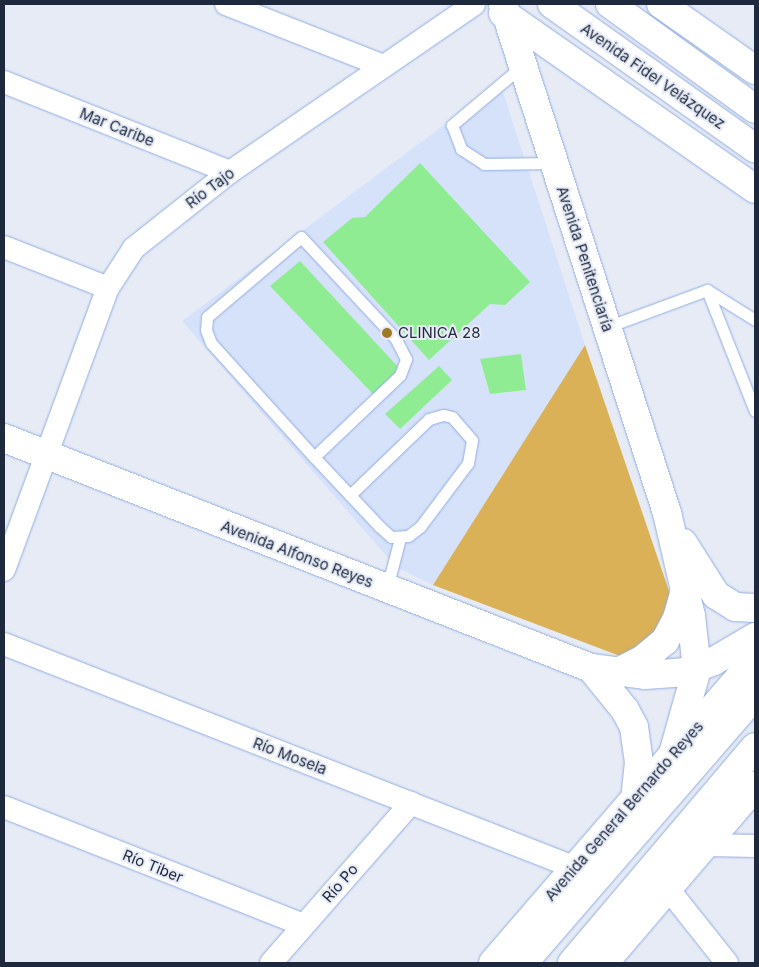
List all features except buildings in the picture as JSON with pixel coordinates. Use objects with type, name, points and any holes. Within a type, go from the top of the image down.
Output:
[{"type":"main road","name":"Avenida Fidel Velázquez","points":[[552,4],[755,148]]},
{"type":"main road","points":[[610,4],[755,109]]},
{"type":"main road","points":[[507,7],[534,35],[755,189]]},
{"type":"main road","name":"Avenida Penitenciaría","points":[[507,7],[522,66],[667,513],[685,591],[695,639],[697,669],[673,754]]},
{"type":"main road","points":[[672,7],[755,70]]},
{"type":"main road","name":"Avenida Alfonso Reyes","points":[[4,438],[387,589],[605,670],[668,674],[697,669],[755,637]]},
{"type":"main road","name":"Avenida Penitenciaría","points":[[667,513],[695,565],[716,595],[735,607],[755,608]]},
{"type":"main road","points":[[635,801],[639,762],[634,727],[605,670],[642,660],[664,641],[678,618],[685,591]]},
{"type":"main road","name":"Avenida General Bernardo Reyes","points":[[493,963],[635,801],[755,659]]},
{"type":"main road","name":"Avenida General Bernardo Reyes","points":[[523,963],[755,695]]},
{"type":"main road","points":[[572,963],[755,747]]},
{"type":"main road","points":[[604,963],[669,890],[755,786]]},
{"type":"street","points":[[226,4],[381,65]]},
{"type":"street","name":"Río Tajo","points":[[4,570],[108,288],[134,248],[230,172],[381,65],[474,4]]},
{"type":"street","name":"Mar Caribe","points":[[4,82],[230,172]]},
{"type":"street","points":[[4,247],[108,288]]},
{"type":"street","name":"Río Mosela","points":[[4,644],[576,868]]},
{"type":"street","name":"Río Po","points":[[271,963],[411,803]]},
{"type":"street","name":"Río Tiber","points":[[4,807],[303,925]]},
{"type":"street","points":[[706,845],[755,846]]},
{"type":"street","points":[[669,890],[727,963]]},
{"type":"lane","points":[[522,66],[452,125],[461,149],[484,164],[554,164]]},
{"type":"lane","points":[[314,457],[400,375],[406,359],[396,339],[301,237],[211,313],[206,323],[211,343],[314,457],[385,533],[400,538]]},
{"type":"lane","points":[[607,327],[707,290]]},
{"type":"lane","points":[[707,290],[755,320]]},
{"type":"lane","points":[[707,290],[755,412]]},
{"type":"lane","points":[[350,495],[428,419],[443,415],[461,424],[472,440],[473,448],[468,463],[420,527],[400,538],[387,589]]},
{"type":"shaded area","name":"CLINICA 28","points":[[500,83],[585,345],[433,585],[396,567],[182,321]]},
{"type":"shaded area","points":[[585,345],[669,591],[670,610],[658,636],[620,656],[433,585]]},
{"type":"place","name":"CLINICA 28","points":[[387,333]]}]
